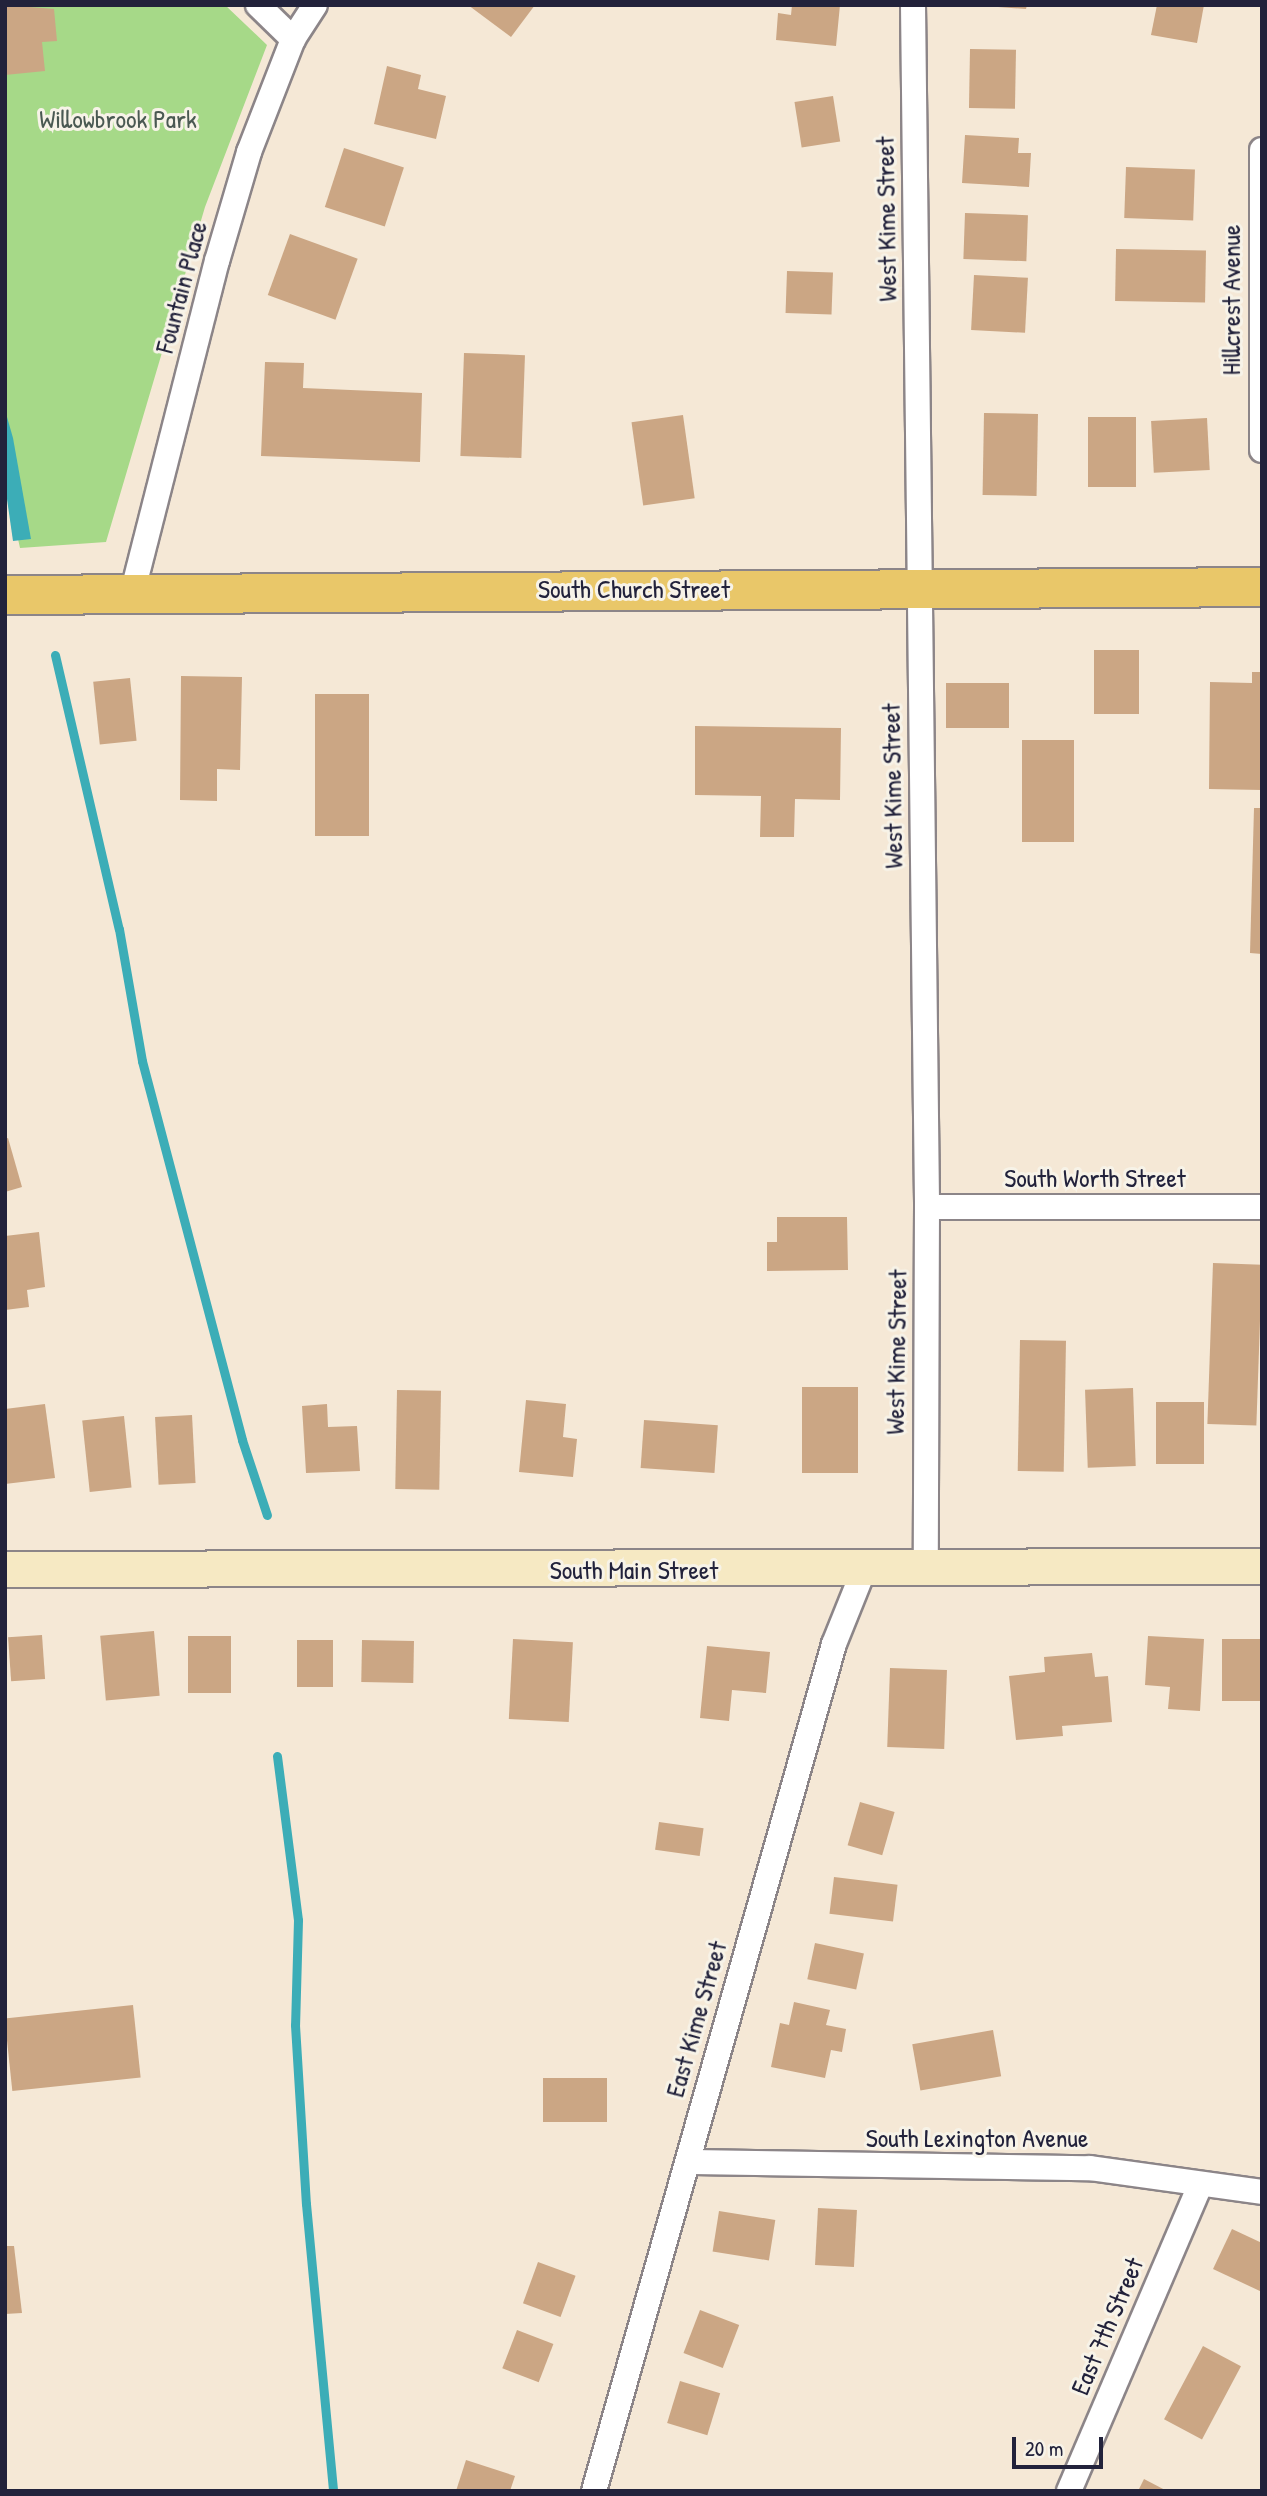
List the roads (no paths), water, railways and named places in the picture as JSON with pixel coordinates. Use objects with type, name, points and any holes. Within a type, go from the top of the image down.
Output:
[{"type":"main road","name":"South Church Street","points":[[5,595],[1262,587]]},
{"type":"street","points":[[258,5],[293,39]]},
{"type":"street","name":"Fountain Place","points":[[132,594],[217,261],[249,152],[293,39],[315,5]]},
{"type":"street","name":"West Kime Street","points":[[914,5],[928,1208],[926,1566]]},
{"type":"street","name":"Hillcrest Avenue","points":[[1262,150],[1262,450]]},
{"type":"street","name":"South Worth Street","points":[[928,1208],[1262,1208]]},
{"type":"street","name":"South Main Street","points":[[5,1569],[1262,1566]]},
{"type":"street","name":"East Kime Street","points":[[594,2491],[834,1644],[865,1567]]},
{"type":"street","name":"South Lexington Avenue","points":[[689,2162],[1090,2168],[1158,2175],[1200,2185],[1262,2192]]},
{"type":"street","name":"East 7th Street","points":[[1069,2491],[1200,2185]]},
{"type":"water","points":[[5,410],[13,438],[31,539],[13,541],[5,485]]},
{"type":"waterway","points":[[55,655],[119,929],[142,1061],[242,1440],[267,1515]]},
{"type":"waterway","points":[[277,1756],[298,1920],[295,2025],[306,2204],[333,2491]]},
{"type":"park label","name":"Willowbrook Park","points":[[118,119]]}]
